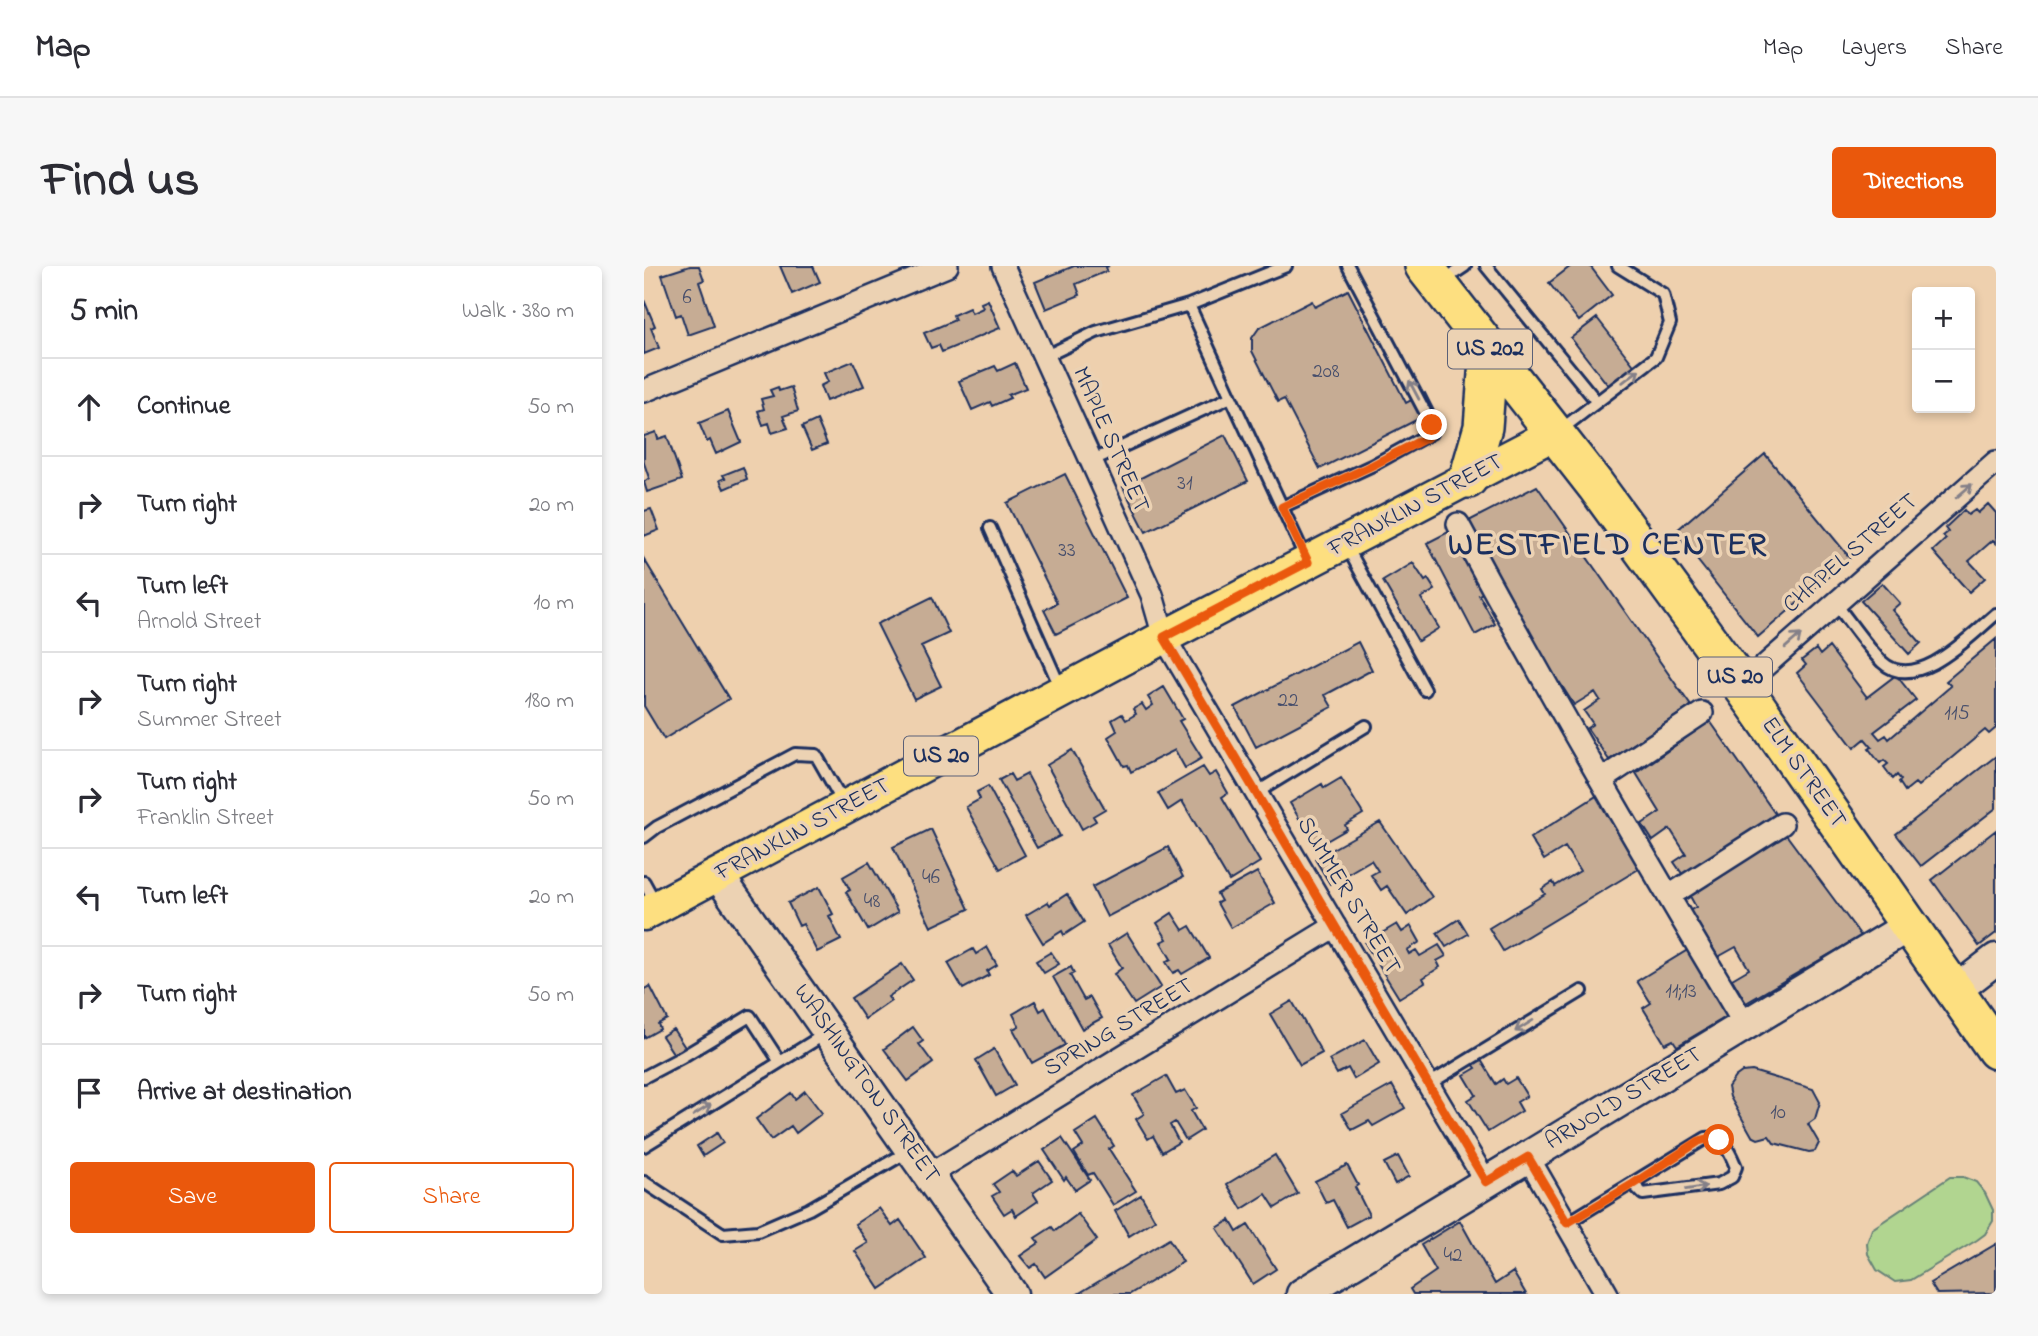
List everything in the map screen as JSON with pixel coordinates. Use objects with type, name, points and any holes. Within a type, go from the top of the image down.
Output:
[{"type":"highway","name":"ELM STREET","points":[[1442,272],[1489,348],[1557,432],[1742,686],[1996,1051]]},
{"type":"highway","points":[[1468,479],[1483,427],[1489,348]]},
{"type":"main road","name":"FRANKLIN STREET","points":[[648,901],[718,875],[1164,637],[1557,432]]},
{"type":"street","points":[[644,391],[947,266]]},
{"type":"street","name":"MAPLE STREET","points":[[1003,266],[1152,595],[1164,637]]},
{"type":"street","name":"CHAPEL STREET","points":[[1742,686],[1996,463]]},
{"type":"street","points":[[1458,524],[1601,780],[1745,1025]]},
{"type":"street","name":"SUMMER STREET","points":[[1164,637],[1486,1182]]},
{"type":"street","points":[[1601,780],[1702,713]]},
{"type":"street","points":[[1669,896],[1782,824]]},
{"type":"street","name":"WASHINGTON STREET","points":[[718,875],[1012,1294]]},
{"type":"street","name":"ARNOLD STREET","points":[[1302,1294],[1910,925]]},
{"type":"street","name":"SPRING STREET","points":[[929,1175],[1335,926]]},
{"type":"street","points":[[1956,990],[1996,959]]},
{"type":"street","points":[[1528,1157],[1607,1294]]},
{"type":"lane","points":[[1044,357],[1096,332],[1189,305],[1286,266]]},
{"type":"lane","points":[[1282,507],[1373,465],[1431,433],[1432,425],[1348,266]]},
{"type":"lane","points":[[1486,266],[1597,402]]},
{"type":"lane","points":[[1557,432],[1656,357],[1670,323],[1663,294],[1618,266]]},
{"type":"lane","points":[[1189,305],[1308,562]]},
{"type":"lane","points":[[1090,459],[1231,397]]},
{"type":"lane","points":[[990,528],[1062,691]]},
{"type":"lane","points":[[1345,542],[1425,690]]},
{"type":"lane","points":[[1835,603],[1884,664],[1914,672],[1939,661],[1996,614]]},
{"type":"lane","points":[[1256,793],[1366,726]]},
{"type":"lane","points":[[644,836],[795,754],[816,755],[846,807]]},
{"type":"lane","points":[[1429,1084],[1583,991]]},
{"type":"lane","points":[[644,1077],[750,1016],[780,1062]]},
{"type":"lane","points":[[644,1146],[830,1032]]},
{"type":"lane","points":[[1567,1223],[1706,1138],[1715,1137],[1719,1140],[1736,1167],[1732,1177],[1719,1184],[1643,1194],[1633,1184]]},
{"type":"lane","points":[[644,1182],[723,1234],[758,1231],[809,1209],[911,1149]]},
{"type":"green space","points":[[1950,1177],[1963,1177],[1976,1182],[1993,1210],[1993,1221],[1985,1234],[1977,1240],[1911,1280],[1895,1282],[1877,1270],[1868,1254],[1867,1243],[1872,1229]]},
{"type":"building","points":[[690,266],[699,266],[704,280],[699,282],[714,326],[688,335],[681,314],[676,316],[662,275]]},
{"type":"building","points":[[780,266],[813,266],[820,282],[792,294]]},
{"type":"building","points":[[1074,266],[1109,266],[1106,267],[1107,271],[1076,284],[1080,295],[1046,309],[1035,282]]},
{"type":"building","points":[[1571,266],[1590,266],[1612,295],[1579,321],[1549,283]]},
{"type":"building","points":[[1348,290],[1406,403],[1425,393],[1434,411],[1320,469],[1284,399],[1278,402],[1252,351],[1252,338],[1259,328],[1312,301],[1315,307]]},
{"type":"building","points":[[644,300],[655,326],[651,328],[659,348],[644,354]]},
{"type":"building","points":[[988,300],[1000,328],[942,352],[939,345],[931,348],[924,333],[955,320],[953,315],[969,308],[972,313],[983,308],[981,303]]},
{"type":"building","points":[[1597,318],[1636,368],[1611,389],[1571,338]]},
{"type":"building","points":[[853,361],[864,386],[826,401],[820,386],[828,382],[824,373]]},
{"type":"building","points":[[1015,363],[1026,388],[1008,395],[1010,398],[992,406],[990,402],[972,410],[959,381],[995,366],[998,371]]},
{"type":"building","points":[[778,387],[779,391],[791,387],[798,411],[783,416],[788,428],[772,433],[769,423],[763,425],[758,411],[764,409],[761,399],[773,396],[770,390]]},
{"type":"building","points":[[728,411],[741,442],[716,454],[710,440],[707,442],[699,423]]},
{"type":"building","points":[[817,420],[827,444],[812,450],[802,427]]},
{"type":"building","points":[[656,432],[658,439],[667,436],[682,480],[647,492],[644,482],[649,478],[644,463],[644,436]]},
{"type":"building","points":[[1225,435],[1248,481],[1146,532],[1123,487]]},
{"type":"building","points":[[1765,454],[1850,558],[1758,637],[1675,532]]},
{"type":"building","points":[[743,467],[747,479],[724,489],[720,480],[725,478],[723,475]]},
{"type":"building","points":[[1065,474],[1127,598],[1056,634],[1044,610],[1057,603],[1007,503]]},
{"type":"building","points":[[1537,486],[1691,706],[1609,760],[1587,728],[1593,724],[1584,711],[1600,700],[1595,692],[1574,705],[1560,683],[1557,685],[1463,524]]},
{"type":"building","points":[[1988,504],[1996,513],[1996,543],[1993,540],[1969,561],[1985,578],[1969,592],[1933,551],[1946,539],[1943,536],[1948,532],[1945,528],[1964,510],[1968,515],[1975,510],[1978,513]]},
{"type":"building","points":[[651,509],[659,530],[644,536],[644,511]]},
{"type":"building","points":[[1456,528],[1488,590],[1479,595],[1495,624],[1475,635],[1427,543]]},
{"type":"building","points":[[644,559],[729,699],[664,739],[644,706]]},
{"type":"building","points":[[1413,563],[1435,590],[1421,598],[1439,628],[1418,641],[1383,581]]},
{"type":"building","points":[[1882,583],[1900,603],[1892,610],[1921,643],[1909,654],[1861,601]]},
{"type":"building","points":[[932,597],[949,633],[921,646],[941,686],[914,699],[877,624]]},
{"type":"building","points":[[1996,639],[1996,728],[1989,734],[1985,730],[1918,786],[1915,783],[1905,791],[1899,782],[1901,780],[1897,775],[1893,779],[1884,767],[1888,764],[1884,760],[1880,763],[1865,739],[1854,748],[1797,673],[1806,665],[1802,660],[1816,649],[1820,655],[1829,647],[1867,697],[1896,675],[1916,700],[1874,732],[1880,739],[1886,735],[1889,739],[1951,686],[1946,681]]},
{"type":"building","points":[[1358,642],[1372,670],[1325,695],[1332,707],[1256,747],[1235,707]]},
{"type":"building","points":[[1164,687],[1183,719],[1179,721],[1202,758],[1185,768],[1175,750],[1131,772],[1128,765],[1124,766],[1108,737],[1117,731],[1112,720],[1122,714],[1126,720],[1136,714],[1133,709],[1142,704],[1146,710],[1153,705],[1148,697]]},
{"type":"building","points":[[1710,721],[1778,818],[1685,878],[1674,862],[1686,854],[1670,829],[1653,841],[1642,824],[1660,812],[1636,773]]},
{"type":"building","points":[[1072,750],[1105,809],[1093,816],[1096,821],[1082,829],[1047,765]]},
{"type":"building","points":[[1996,756],[1996,808],[1921,866],[1896,834]]},
{"type":"building","points":[[1203,767],[1209,776],[1216,772],[1228,793],[1222,797],[1260,862],[1229,881],[1182,801],[1168,810],[1158,793]]},
{"type":"building","points":[[1010,774],[1014,781],[1027,774],[1060,836],[1037,848],[999,780]]},
{"type":"building","points":[[1341,778],[1363,814],[1345,825],[1347,829],[1316,847],[1290,803],[1322,784],[1324,788]]},
{"type":"building","points":[[988,786],[1025,855],[1000,869],[966,807],[980,799],[977,792]]},
{"type":"building","points":[[1598,795],[1642,867],[1503,951],[1489,928],[1545,894],[1542,889],[1553,882],[1555,886],[1580,871],[1565,847],[1544,860],[1530,838]]},
{"type":"building","points":[[1380,822],[1432,897],[1407,915],[1387,886],[1381,890],[1371,875],[1378,871],[1371,860],[1330,884],[1315,859]]},
{"type":"building","points":[[931,829],[969,909],[931,927],[893,847]]},
{"type":"building","points":[[1782,829],[1861,936],[1746,1003],[1732,979],[1749,969],[1736,947],[1718,957],[1699,925],[1696,927],[1687,912],[1696,907],[1685,887]]},
{"type":"building","points":[[1996,830],[1996,933],[1979,946],[1932,880]]},
{"type":"building","points":[[1168,847],[1183,877],[1107,917],[1092,887]]},
{"type":"building","points":[[869,862],[898,912],[868,930],[846,892],[850,890],[843,877]]},
{"type":"building","points":[[1257,872],[1275,903],[1231,928],[1217,903],[1221,901],[1217,894]]},
{"type":"building","points":[[819,887],[833,914],[829,916],[841,940],[817,952],[803,924],[799,926],[788,903]]},
{"type":"building","points":[[1067,894],[1084,922],[1064,935],[1062,931],[1043,943],[1026,915]]},
{"type":"building","points":[[1172,913],[1183,930],[1190,926],[1209,958],[1182,974],[1179,970],[1173,973],[1166,962],[1171,959],[1161,942],[1167,939],[1157,923]]},
{"type":"building","points":[[1459,919],[1468,934],[1446,947],[1437,933]]},
{"type":"building","points":[[1397,924],[1402,932],[1411,926],[1420,942],[1407,950],[1409,954],[1416,950],[1420,956],[1439,945],[1446,956],[1437,961],[1440,967],[1423,978],[1425,982],[1399,998],[1365,943]]},
{"type":"building","points":[[1127,933],[1161,987],[1134,1004],[1114,974],[1122,968],[1108,945]]},
{"type":"building","points":[[987,947],[997,965],[987,971],[989,975],[963,989],[948,963],[973,949],[976,954]]},
{"type":"building","points":[[1691,948],[1731,1014],[1677,1046],[1673,1040],[1665,1044],[1643,1008],[1651,1003],[1637,981]]},
{"type":"building","points":[[1051,952],[1059,964],[1044,973],[1036,961]]},
{"type":"building","points":[[902,964],[913,980],[888,997],[891,1001],[865,1019],[851,998]]},
{"type":"building","points":[[1071,967],[1074,973],[1070,975],[1084,1000],[1090,997],[1102,1018],[1082,1029],[1053,977]]},
{"type":"building","points":[[650,986],[667,1019],[658,1024],[660,1029],[644,1038],[644,989]]},
{"type":"building","points":[[1035,1001],[1040,1011],[1045,1008],[1065,1045],[1032,1063],[1013,1029],[1019,1026],[1013,1014]]},
{"type":"building","points":[[1292,1001],[1322,1053],[1300,1065],[1270,1014]]},
{"type":"building","points":[[913,1027],[923,1041],[919,1044],[933,1063],[908,1081],[884,1049]]},
{"type":"building","points":[[673,1029],[686,1049],[675,1056],[662,1036]]},
{"type":"building","points":[[1365,1040],[1379,1064],[1354,1079],[1348,1068],[1337,1074],[1329,1060]]},
{"type":"building","points":[[994,1049],[1015,1085],[996,1096],[976,1060]]},
{"type":"building","points":[[1481,1060],[1496,1084],[1503,1079],[1506,1084],[1516,1078],[1527,1096],[1517,1102],[1522,1111],[1488,1132],[1468,1100],[1476,1095],[1464,1075],[1476,1068],[1473,1064]]},
{"type":"building","points":[[1752,1071],[1813,1089],[1820,1102],[1815,1119],[1808,1124],[1819,1143],[1815,1151],[1809,1152],[1774,1143],[1769,1136],[1758,1139],[1752,1136],[1730,1097],[1728,1087],[1742,1072]]},
{"type":"building","points":[[1166,1076],[1176,1094],[1185,1090],[1196,1108],[1191,1111],[1202,1130],[1186,1140],[1175,1122],[1170,1125],[1179,1142],[1162,1152],[1153,1136],[1148,1139],[1136,1119],[1144,1114],[1133,1095]]},
{"type":"building","points":[[1392,1085],[1405,1108],[1373,1126],[1369,1121],[1352,1130],[1342,1113]]},
{"type":"building","points":[[805,1091],[822,1113],[796,1133],[791,1126],[771,1140],[756,1119],[791,1093],[795,1099]]},
{"type":"building","points":[[1097,1119],[1114,1146],[1109,1149],[1136,1191],[1113,1205],[1093,1173],[1088,1175],[1074,1152],[1083,1146],[1075,1133]]},
{"type":"building","points":[[717,1133],[723,1143],[703,1156],[697,1146]]},
{"type":"building","points":[[1062,1138],[1090,1180],[1075,1190],[1066,1177],[1064,1180],[1044,1150]]},
{"type":"building","points":[[1275,1155],[1298,1194],[1275,1208],[1266,1194],[1242,1209],[1227,1184]]},
{"type":"building","points":[[1398,1156],[1409,1176],[1395,1184],[1384,1163]]},
{"type":"building","points":[[1039,1161],[1052,1180],[1033,1193],[1038,1201],[1016,1216],[1012,1209],[1004,1214],[992,1196],[999,1192],[993,1184],[1012,1171],[1016,1176]]},
{"type":"building","points":[[1347,1165],[1369,1215],[1347,1227],[1333,1200],[1326,1203],[1315,1181]]},
{"type":"building","points":[[1141,1195],[1155,1220],[1129,1236],[1115,1211]]},
{"type":"building","points":[[879,1208],[892,1226],[900,1220],[926,1258],[880,1289],[855,1251],[868,1243],[855,1224]]},
{"type":"building","points":[[1078,1214],[1097,1240],[1045,1277],[1036,1264],[1030,1268],[1020,1256],[1039,1243],[1035,1238],[1052,1227],[1055,1231]]},
{"type":"building","points":[[1230,1220],[1237,1232],[1248,1225],[1276,1269],[1253,1284],[1217,1228]]},
{"type":"building","points":[[1460,1221],[1495,1284],[1513,1272],[1526,1294],[1413,1294],[1410,1289],[1436,1271],[1421,1245]]},
{"type":"building","points":[[1169,1239],[1183,1262],[1130,1294],[1078,1294]]},
{"type":"building","points":[[1996,1244],[1996,1293],[1937,1294],[1930,1283]]},
{"type":"district","name":"WESTFIELD CENTER","points":[[1608,546]]},
{"type":"route","points":[[1432,425],[1431,433],[1426,438],[1282,507],[1308,562],[1164,637],[1486,1182],[1528,1157],[1567,1223],[1699,1141],[1715,1137],[1719,1140]]}]
